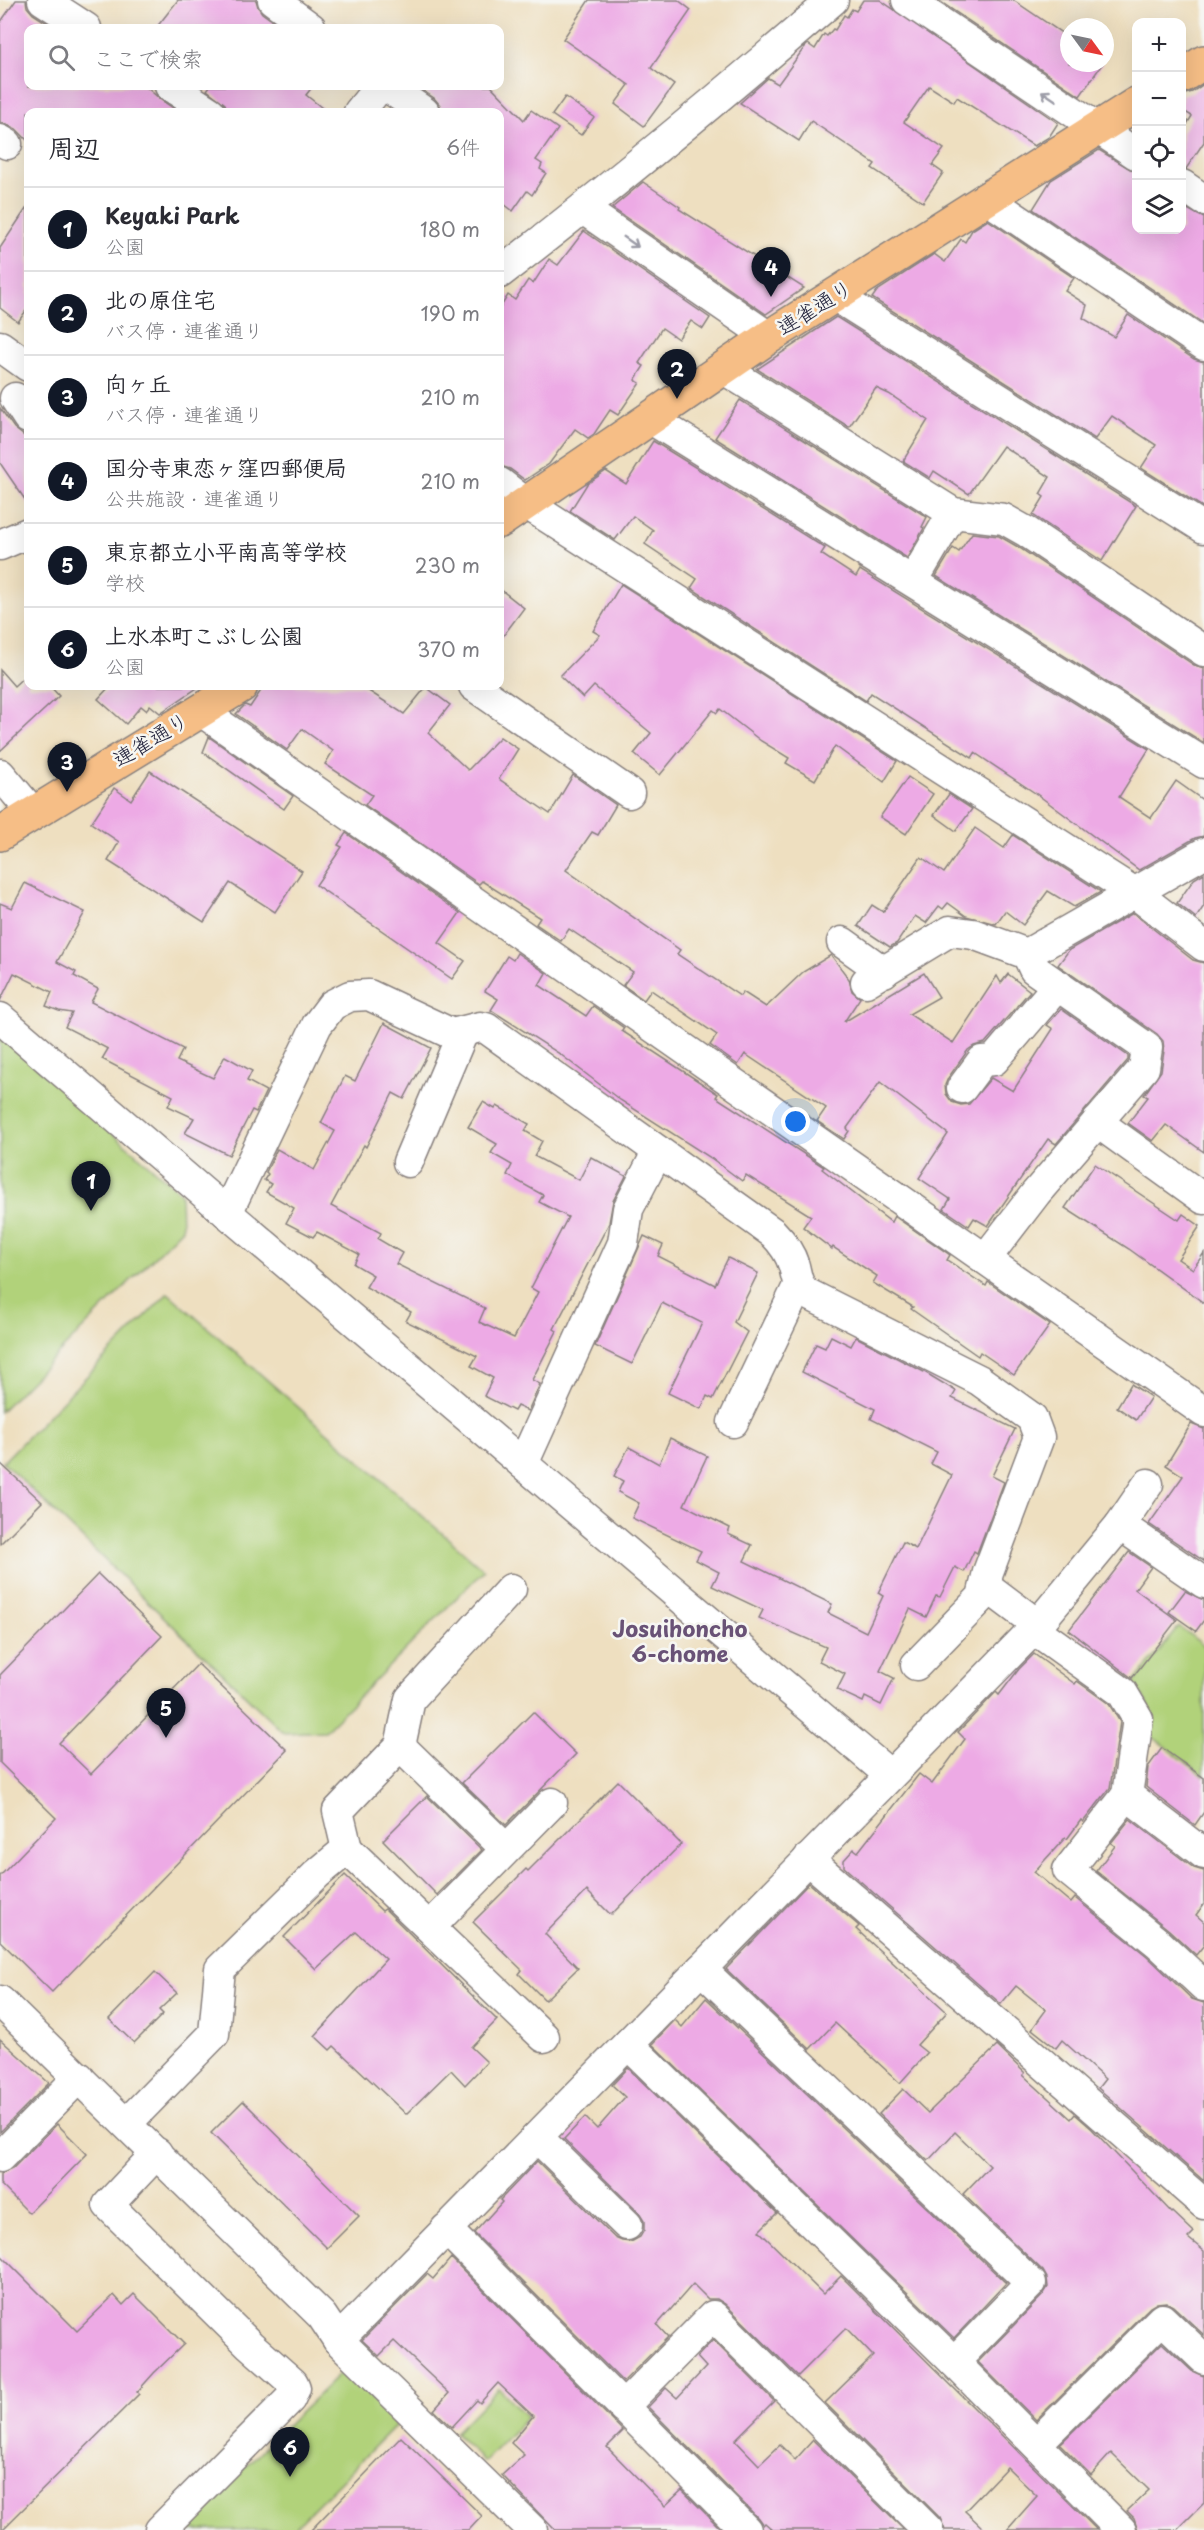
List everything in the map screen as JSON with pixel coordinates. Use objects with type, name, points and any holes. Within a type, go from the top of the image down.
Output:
[{"type":"main road","name":"連雀通り","points":[[504,518],[769,337],[1132,107]]},
{"type":"main road","name":"連雀通り","points":[[0,834],[218,695]]},
{"type":"street","points":[[43,0],[80,24]]},
{"type":"street","points":[[273,0],[306,24]]},
{"type":"street","points":[[504,270],[707,108],[833,0]]},
{"type":"street","points":[[907,0],[1132,151]]},
{"type":"street","points":[[176,90],[204,108]]},
{"type":"street","points":[[362,108],[377,90]]},
{"type":"street","points":[[392,90],[417,108]]},
{"type":"street","points":[[1186,188],[1204,200]]},
{"type":"street","points":[[986,198],[1204,345]]},
{"type":"street","points":[[583,209],[769,337]]},
{"type":"street","points":[[834,295],[1204,528]]},
{"type":"street","points":[[0,346],[24,363]]},
{"type":"street","points":[[724,369],[953,513],[1004,519],[1204,651]]},
{"type":"street","points":[[651,419],[1204,763]]},
{"type":"street","points":[[504,486],[527,504],[1135,893],[1204,946]]},
{"type":"street","points":[[913,581],[953,513]]},
{"type":"street","points":[[480,690],[629,793]]},
{"type":"street","points":[[218,695],[986,1258],[1204,1412]]},
{"type":"street","points":[[0,774],[33,813]]},
{"type":"street","points":[[1027,954],[1204,853]]},
{"type":"street","points":[[842,942],[875,977],[950,931],[973,934],[1027,954],[1034,969],[1147,1048],[1144,1068],[1036,1193],[986,1258]]},
{"type":"street","points":[[962,1088],[982,1061],[994,1060],[1058,985]]},
{"type":"street","points":[[227,1213],[316,1024],[332,1005],[350,996],[369,994],[452,1034],[480,1027],[486,1028],[773,1233],[783,1244],[794,1265],[798,1286],[733,1422]]},
{"type":"street","points":[[0,1018],[890,1776]]},
{"type":"street","points":[[408,1162],[463,1032]]},
{"type":"street","points":[[1097,1122],[1204,1199]]},
{"type":"street","points":[[523,1464],[623,1243],[628,1209],[658,1151]]},
{"type":"street","points":[[798,1286],[806,1293],[979,1380],[1032,1418],[1039,1437],[988,1572],[982,1597],[916,1665]]},
{"type":"street","points":[[338,2340],[1034,1629],[1120,1525],[1148,1484]]},
{"type":"street","points":[[1120,1525],[1204,1583]]},
{"type":"street","points":[[986,1586],[1026,1616],[1034,1629],[1122,1692],[1138,1719],[1127,1794],[1068,1870],[1158,1943],[1204,1986]]},
{"type":"street","points":[[512,1589],[410,1699],[400,1746],[338,1811],[347,1849],[544,2037]]},
{"type":"street","points":[[400,1746],[506,1850]]},
{"type":"street","points":[[1127,1794],[1204,1854]]},
{"type":"street","points":[[430,1927],[552,1803]]},
{"type":"street","points":[[126,2123],[214,2034],[220,1970],[316,1874],[347,1849]]},
{"type":"street","points":[[808,1859],[1204,2204]]},
{"type":"street","points":[[700,1969],[1031,2283],[954,2362]]},
{"type":"street","points":[[0,2001],[322,2316],[338,2340],[532,2530]]},
{"type":"street","points":[[628,2044],[954,2362],[1121,2530]]},
{"type":"street","points":[[0,2157],[79,2077]]},
{"type":"street","points":[[537,2137],[627,2225]]},
{"type":"street","points":[[157,2153],[108,2205],[250,2345],[293,2383],[295,2388],[290,2399],[160,2530]]},
{"type":"street","points":[[446,2229],[746,2530]]},
{"type":"street","points":[[622,2407],[713,2316],[928,2530]]},
{"type":"street","points":[[1036,2444],[1162,2319],[1204,2359]]},
{"type":"green space","points":[[0,1035],[181,1193],[182,1229],[0,1412]]},
{"type":"green space","points":[[168,1293],[484,1570],[325,1731],[284,1733],[3,1462]]},
{"type":"green space","points":[[1179,1626],[1204,1646],[1204,1776],[1150,1735],[1152,1720],[1149,1707],[1132,1685]]},
{"type":"green space","points":[[345,2369],[397,2424],[292,2530],[180,2530]]},
{"type":"green space","points":[[499,2388],[527,2417],[484,2462],[455,2433]]},
{"type":"building","points":[[16,0],[26,0],[27,7],[33,14],[49,24],[24,24],[24,90],[150,90],[173,108],[24,108],[24,137],[16,129],[0,122],[0,23]]},
{"type":"building","points":[[178,0],[256,0],[262,13],[277,24],[159,24]]},
{"type":"building","points":[[589,0],[678,0],[691,10],[651,68],[674,85],[644,126],[615,104],[629,85],[563,39]]},
{"type":"building","points":[[863,0],[880,0],[1058,123],[1049,137],[1034,146],[957,97],[954,102],[929,86],[904,122],[944,149],[932,165],[943,173],[923,202],[872,168],[875,164],[811,121],[799,141],[740,103],[768,78],[778,84],[808,44],[815,49],[824,34],[827,36],[833,29],[835,30],[844,15],[847,17],[852,9],[856,11]]},
{"type":"building","points":[[938,0],[1013,0],[1060,32],[1060,72],[1097,72],[1080,96]]},
{"type":"building","points":[[1204,84],[1204,142],[1186,169],[1186,126],[1192,116],[1186,112],[1186,94]]},
{"type":"building","points":[[207,90],[310,90],[306,95],[322,108],[226,108],[225,104]]},
{"type":"building","points":[[422,90],[495,90],[524,120],[531,110],[558,129],[536,160],[542,164],[540,169],[546,173],[532,195],[527,191],[513,211],[504,204],[504,108],[440,108],[434,98]]},
{"type":"building","points":[[565,97],[594,117],[581,135],[552,115]]},
{"type":"building","points":[[1099,150],[1132,170],[1132,234],[1186,234],[1186,208],[1204,218],[1204,324],[1033,209],[1051,180]]},
{"type":"building","points":[[643,182],[680,207],[679,209],[804,288],[766,314],[612,208]]},
{"type":"building","points":[[24,212],[24,314],[18,322],[0,308],[0,248]]},
{"type":"building","points":[[988,220],[1074,278],[1065,291],[1087,305],[1083,318],[1114,337],[1128,315],[1194,359],[1204,362],[1204,508],[1141,468],[1156,445],[1112,416],[1095,439],[872,298],[877,291],[934,254],[945,262],[961,239],[965,242],[972,230]]},
{"type":"building","points":[[584,231],[710,318],[703,329],[691,321],[678,339],[662,328],[639,363],[644,366],[635,380],[640,383],[618,415],[610,410],[594,434],[588,438],[575,429],[549,464],[525,480],[504,467],[504,302],[508,295],[515,300],[528,280],[533,284],[549,259],[558,265]]},
{"type":"building","points":[[836,317],[1136,506],[1102,561],[1033,515],[1044,497],[1040,494],[1050,477],[1003,446],[969,494],[934,471],[930,478],[903,461],[928,420],[889,394],[876,388],[849,427],[757,369]]},
{"type":"building","points":[[740,400],[927,517],[922,527],[924,528],[907,558],[715,438]]},
{"type":"building","points":[[0,408],[14,428],[24,436],[24,498],[0,463]]},
{"type":"building","points":[[653,441],[825,548],[821,554],[856,577],[860,570],[1149,749],[1119,797],[1151,818],[1176,781],[1204,801],[1204,836],[1195,838],[1139,870],[1038,795],[975,753],[972,758],[871,693],[866,701],[691,588],[697,579],[645,544],[653,530],[633,516],[615,540],[570,511],[587,484],[606,471],[626,484]]},
{"type":"building","points":[[972,533],[999,536],[1018,547],[1194,665],[1204,668],[1204,743],[936,576],[953,548],[959,552]]},
{"type":"building","points":[[621,584],[897,761],[884,782],[835,746],[815,780],[786,763],[789,758],[761,741],[720,709],[717,713],[713,710],[660,775],[634,754],[651,733],[594,686],[583,698],[560,676],[600,635],[593,631]]},
{"type":"building","points":[[504,592],[524,608],[504,635]]},
{"type":"building","points":[[0,670],[14,686],[24,677],[24,690],[54,690],[59,696],[0,751]]},
{"type":"building","points":[[106,690],[194,690],[160,713],[150,705],[146,710],[141,706],[126,724],[98,699]]},
{"type":"building","points":[[261,690],[367,690],[404,714],[424,690],[430,690],[450,705],[428,733],[468,770],[500,737],[518,749],[499,779],[550,814],[573,775],[616,805],[598,835],[592,832],[566,870],[680,950],[677,954],[740,996],[743,992],[766,1007],[803,972],[831,955],[849,979],[852,991],[860,998],[844,1022],[924,973],[939,997],[909,1014],[953,1043],[997,976],[1001,983],[1008,974],[1030,991],[985,1043],[968,1050],[948,1078],[945,1085],[946,1094],[952,1102],[961,1105],[969,1104],[991,1078],[1013,1091],[1053,1029],[1047,1025],[1061,1009],[1128,1056],[1128,1060],[1056,1144],[1048,1139],[988,1226],[974,1218],[969,1226],[944,1209],[950,1199],[919,1178],[948,1134],[880,1082],[847,1128],[849,1131],[844,1139],[817,1121],[826,1108],[745,1054],[738,1065],[710,1045],[717,1035],[651,990],[644,1000],[623,985],[633,972],[569,929],[561,941],[536,924],[540,918],[482,881],[479,884],[365,805],[372,795],[325,764],[333,751],[302,729],[287,750],[236,714],[245,705],[250,707]]},
{"type":"building","points":[[209,737],[293,796],[284,809],[203,752]]},
{"type":"building","points":[[150,771],[302,871],[275,912],[230,883],[204,922],[108,861],[119,842],[91,823],[114,788],[131,800]]},
{"type":"building","points":[[908,777],[933,794],[906,834],[880,817]]},
{"type":"building","points":[[949,794],[972,809],[956,831],[934,815]]},
{"type":"building","points":[[975,828],[1004,848],[1013,835],[1101,892],[1074,907],[1048,891],[1023,925],[1005,911],[996,924],[966,916],[948,903],[943,909],[939,906],[926,923],[915,916],[897,943],[890,947],[858,926],[872,905],[883,912],[921,857],[944,873]]},
{"type":"building","points":[[346,833],[460,913],[439,943],[465,961],[452,979],[316,885],[342,847],[338,845]]},
{"type":"building","points":[[1204,873],[1204,906],[1196,918],[1177,903],[1194,879]]},
{"type":"building","points":[[25,883],[85,912],[57,962],[76,972],[74,976],[98,989],[91,1002],[183,1049],[177,1061],[213,1078],[225,1056],[252,1071],[247,1081],[266,1091],[256,1112],[252,1110],[229,1155],[185,1133],[194,1118],[168,1106],[173,1096],[102,1059],[108,1049],[65,1027],[72,1013],[46,1006],[52,992],[14,973],[0,1001],[0,903],[12,908]]},
{"type":"building","points":[[1133,913],[1193,960],[1204,963],[1204,1152],[1166,1125],[1153,1141],[1128,1123],[1148,1097],[1144,1095],[1161,1071],[1163,1041],[1157,1034],[1058,965],[1069,950]]},
{"type":"building","points":[[517,953],[546,973],[539,985],[586,1016],[593,1006],[624,1028],[622,1031],[718,1094],[716,1097],[824,1167],[822,1169],[891,1222],[894,1216],[950,1255],[947,1260],[986,1286],[988,1282],[1050,1325],[1014,1375],[980,1352],[978,1356],[911,1309],[913,1307],[873,1283],[877,1276],[833,1247],[832,1249],[803,1227],[811,1216],[746,1175],[742,1181],[711,1158],[620,1100],[560,1054],[491,1010],[498,999],[485,991],[507,956],[513,960]]},
{"type":"building","points":[[384,1023],[431,1048],[404,1099],[393,1093],[366,1147],[364,1145],[331,1206],[381,1233],[378,1239],[402,1253],[396,1264],[485,1308],[479,1322],[514,1338],[538,1292],[531,1288],[568,1217],[539,1202],[543,1195],[507,1175],[512,1165],[491,1153],[497,1144],[468,1127],[483,1102],[495,1109],[497,1106],[529,1124],[525,1131],[542,1141],[534,1156],[579,1180],[591,1157],[626,1176],[613,1201],[609,1223],[554,1329],[557,1331],[532,1380],[540,1384],[528,1411],[517,1406],[514,1411],[484,1396],[493,1378],[471,1366],[477,1356],[406,1321],[411,1312],[366,1287],[373,1275],[354,1264],[359,1254],[317,1232],[313,1237],[286,1223],[294,1208],[266,1192],[271,1184],[264,1180],[268,1174],[266,1172],[277,1149],[314,1170],[335,1131],[321,1123],[345,1076],[355,1081]]},
{"type":"building","points":[[1095,1164],[1179,1220],[1183,1214],[1200,1226],[1178,1259],[1193,1269],[1204,1253],[1204,1303],[1129,1249],[1065,1208]]},
{"type":"building","points":[[644,1236],[663,1245],[658,1256],[715,1285],[728,1258],[758,1273],[734,1322],[747,1332],[713,1399],[707,1396],[701,1409],[668,1393],[702,1323],[662,1303],[632,1364],[595,1346]]},
{"type":"building","points":[[831,1336],[851,1346],[856,1337],[956,1391],[952,1398],[1015,1429],[992,1476],[1004,1482],[977,1553],[974,1551],[964,1572],[955,1567],[940,1597],[936,1596],[926,1617],[910,1609],[880,1671],[894,1678],[881,1705],[865,1697],[863,1702],[837,1690],[845,1674],[819,1661],[826,1647],[759,1618],[763,1610],[712,1586],[719,1572],[696,1560],[701,1551],[632,1518],[639,1503],[618,1492],[623,1481],[614,1476],[629,1447],[659,1464],[670,1438],[707,1456],[684,1505],[730,1528],[728,1534],[752,1545],[744,1561],[832,1604],[828,1613],[866,1632],[883,1596],[878,1593],[903,1542],[916,1549],[952,1475],[931,1464],[937,1452],[871,1419],[875,1409],[802,1372],[816,1344],[825,1348]]},
{"type":"building","points":[[1131,1384],[1151,1397],[1136,1420],[1117,1407]]},
{"type":"building","points":[[1191,1424],[1204,1429],[1204,1561],[1149,1524],[1183,1476],[1166,1465]]},
{"type":"building","points":[[0,1463],[42,1502],[0,1544]]},
{"type":"building","points":[[1129,1552],[1151,1567],[1135,1589],[1177,1620],[1132,1678],[1069,1630]]},
{"type":"building","points":[[98,1574],[162,1636],[59,1743],[91,1774],[198,1664],[287,1750],[52,1992],[0,1941],[0,1876],[56,1818],[0,1763],[0,1675]]},
{"type":"building","points":[[1185,1591],[1204,1600],[1204,1620],[1196,1631],[1169,1612]]},
{"type":"building","points":[[1034,1654],[1075,1684],[1077,1681],[1109,1704],[1120,1722],[1110,1788],[1083,1822],[1081,1820],[1067,1839],[1065,1838],[1034,1872],[1071,1903],[1075,1898],[1147,1956],[1192,1999],[1204,2003],[1204,2181],[1098,2088],[1105,2079],[1062,2040],[1056,2048],[1032,2029],[1046,2010],[1016,1986],[1001,2004],[844,1867],[844,1860],[854,1849],[858,1852],[919,1774],[932,1784],[965,1739],[958,1732],[996,1692],[999,1695]]},
{"type":"building","points":[[533,1712],[576,1754],[506,1825],[462,1783]]},
{"type":"building","points":[[1162,1748],[1204,1778],[1204,1812],[1195,1825],[1146,1787],[1148,1767]]},
{"type":"building","points":[[618,1781],[681,1844],[611,1915],[587,1891],[545,1934],[578,1968],[545,2000],[519,1974],[522,1970],[473,1922]]},
{"type":"building","points":[[427,1796],[482,1850],[437,1895],[383,1840]]},
{"type":"building","points":[[1130,1819],[1194,1868],[1204,1871],[1204,1904],[1196,1915],[1204,1922],[1204,1945],[1196,1955],[1096,1871],[1115,1846],[1111,1843]]},
{"type":"building","points":[[345,1875],[382,1911],[385,1909],[497,2020],[471,2047],[487,2062],[465,2085],[451,2070],[406,2114],[334,2046],[330,2050],[315,2036],[386,1959],[356,1932],[316,1969],[284,1937]]},
{"type":"building","points":[[809,1883],[859,1926],[856,1929],[947,2012],[917,2045],[927,2053],[900,2083],[835,2023],[810,2049],[726,1969]]},
{"type":"building","points":[[155,1972],[177,1993],[159,2010],[163,2014],[134,2043],[109,2019]]},
{"type":"building","points":[[706,1998],[1006,2283],[954,2338],[652,2044],[675,2020],[682,2027]]},
{"type":"building","points":[[0,2039],[49,2083],[0,2132]]},
{"type":"building","points":[[997,2046],[1025,2073],[1023,2075],[1071,2119],[1075,2114],[1092,2129],[1172,2213],[1194,2232],[1188,2238],[1204,2251],[1204,2335],[1173,2306],[1166,2302],[1157,2303],[1150,2307],[1036,2420],[978,2362],[1043,2295],[1048,2287],[1043,2271],[963,2194],[990,2166],[955,2132],[928,2161],[879,2114],[903,2089],[928,2113]]},
{"type":"building","points":[[628,2068],[777,2213],[759,2231],[823,2294],[841,2276],[1097,2530],[1007,2530],[1037,2496],[1007,2467],[965,2511],[985,2530],[945,2530],[940,2518],[825,2403],[873,2356],[846,2328],[798,2376],[725,2304],[717,2299],[708,2299],[693,2284],[657,2325],[668,2337],[623,2382],[474,2233],[502,2202],[500,2200],[537,2161],[615,2238],[631,2242],[640,2237],[644,2230],[644,2221],[639,2213],[564,2139],[585,2117],[597,2129],[625,2097],[612,2085]]},
{"type":"building","points":[[243,2101],[359,2216],[327,2248],[211,2133]]},
{"type":"building","points":[[57,2124],[87,2154],[29,2213],[0,2184],[0,2174],[12,2169]]},
{"type":"building","points":[[0,2254],[77,2331],[114,2295],[123,2305],[134,2294],[184,2344],[154,2373],[137,2392],[139,2394],[2,2530]]},
{"type":"building","points":[[451,2258],[623,2431],[607,2447],[665,2506],[682,2490],[722,2530],[555,2530],[502,2475],[524,2455],[511,2443],[533,2416],[498,2383],[480,2403],[477,2400],[452,2427],[434,2410],[449,2393],[394,2341],[379,2356],[362,2340],[427,2274],[433,2279]]},
{"type":"building","points":[[713,2340],[774,2401],[735,2440],[759,2465],[780,2445],[795,2460],[813,2440],[904,2530],[773,2530],[765,2523],[763,2525],[648,2407],[666,2388],[677,2398],[706,2367],[697,2357]]},
{"type":"building","points":[[1162,2343],[1192,2371],[1204,2376],[1204,2503],[1177,2530],[1138,2530],[1134,2518],[1127,2511],[1149,2490],[1111,2453],[1091,2475],[1060,2444]]},
{"type":"building","points":[[401,2437],[482,2516],[469,2530],[311,2530]]},
{"type":"place","name":"国分寺東恋ヶ窪四郵便局","points":[[771,297]]},
{"type":"place","name":"北の原住宅","points":[[677,399]]},
{"type":"place","name":"向ヶ丘","points":[[67,792]]},
{"type":"place","name":"Keyaki Park","points":[[91,1211]]},
{"type":"place","name":"東京都立小平南高等学校","points":[[166,1738]]},
{"type":"place","name":"上水本町こぶし公園","points":[[290,2477]]},
{"type":"district","name":"Josuihoncho 6-chome","points":[[680,1642]]}]
